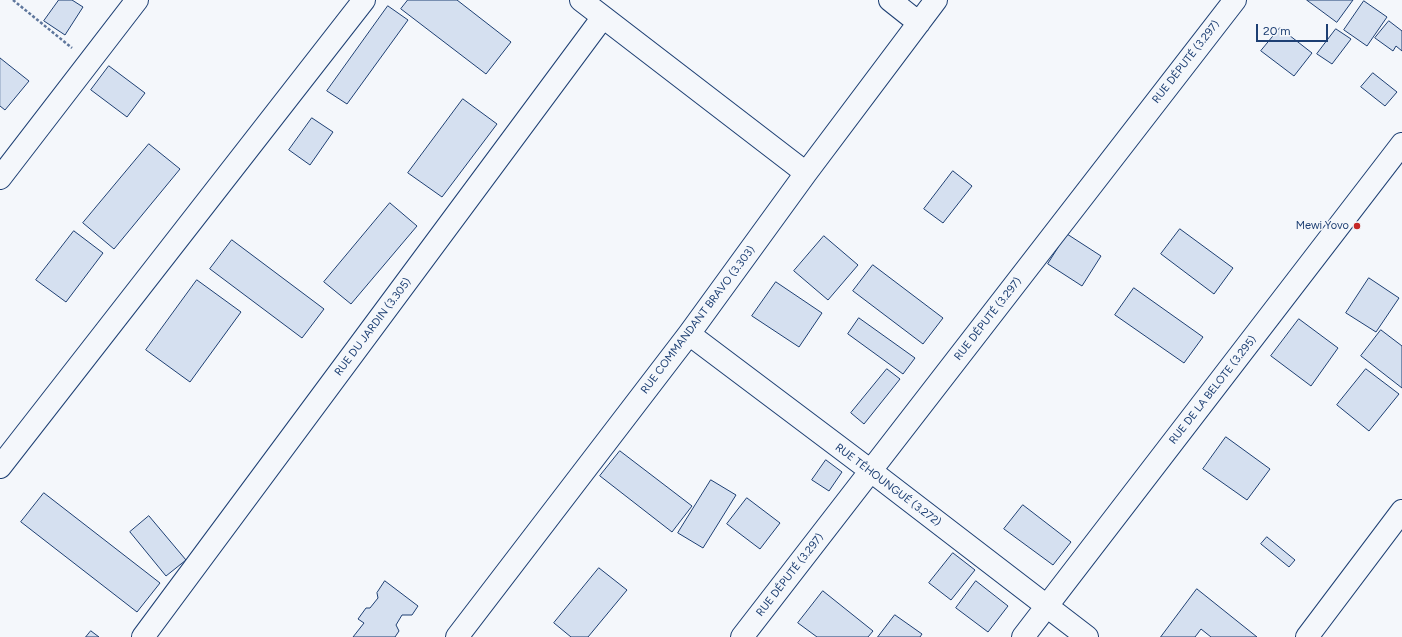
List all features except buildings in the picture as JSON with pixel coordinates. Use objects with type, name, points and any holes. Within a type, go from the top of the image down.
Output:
[{"type":"street","points":[[0,178],[137,0]]},
{"type":"street","points":[[0,467],[364,0]]},
{"type":"street","points":[[581,0],[806,173]]},
{"type":"street","points":[[890,0],[919,23]]},
{"type":"street","name":"RUE COMMANDANT BRAVO (3.303)","points":[[457,637],[689,334],[806,173],[936,0]]},
{"type":"street","name":"RUE DÉPUTÉ (3.297)","points":[[742,637],[1234,0]]},
{"type":"street","name":"RUE DU JARDIN (3.305)","points":[[143,637],[603,17]]},
{"type":"street","name":"RUE DE LA BELOTE (3.295)","points":[[1023,637],[1402,144]]},
{"type":"street","name":"RUE TÉHOUNGUÉ (3.272)","points":[[689,334],[871,471],[1087,637]]},
{"type":"street","points":[[1307,637],[1402,511]]},
{"type":"path","points":[[14,0],[89,62]]},
{"type":"place","name":"Mewi Yovo","points":[[1357,226]]}]
